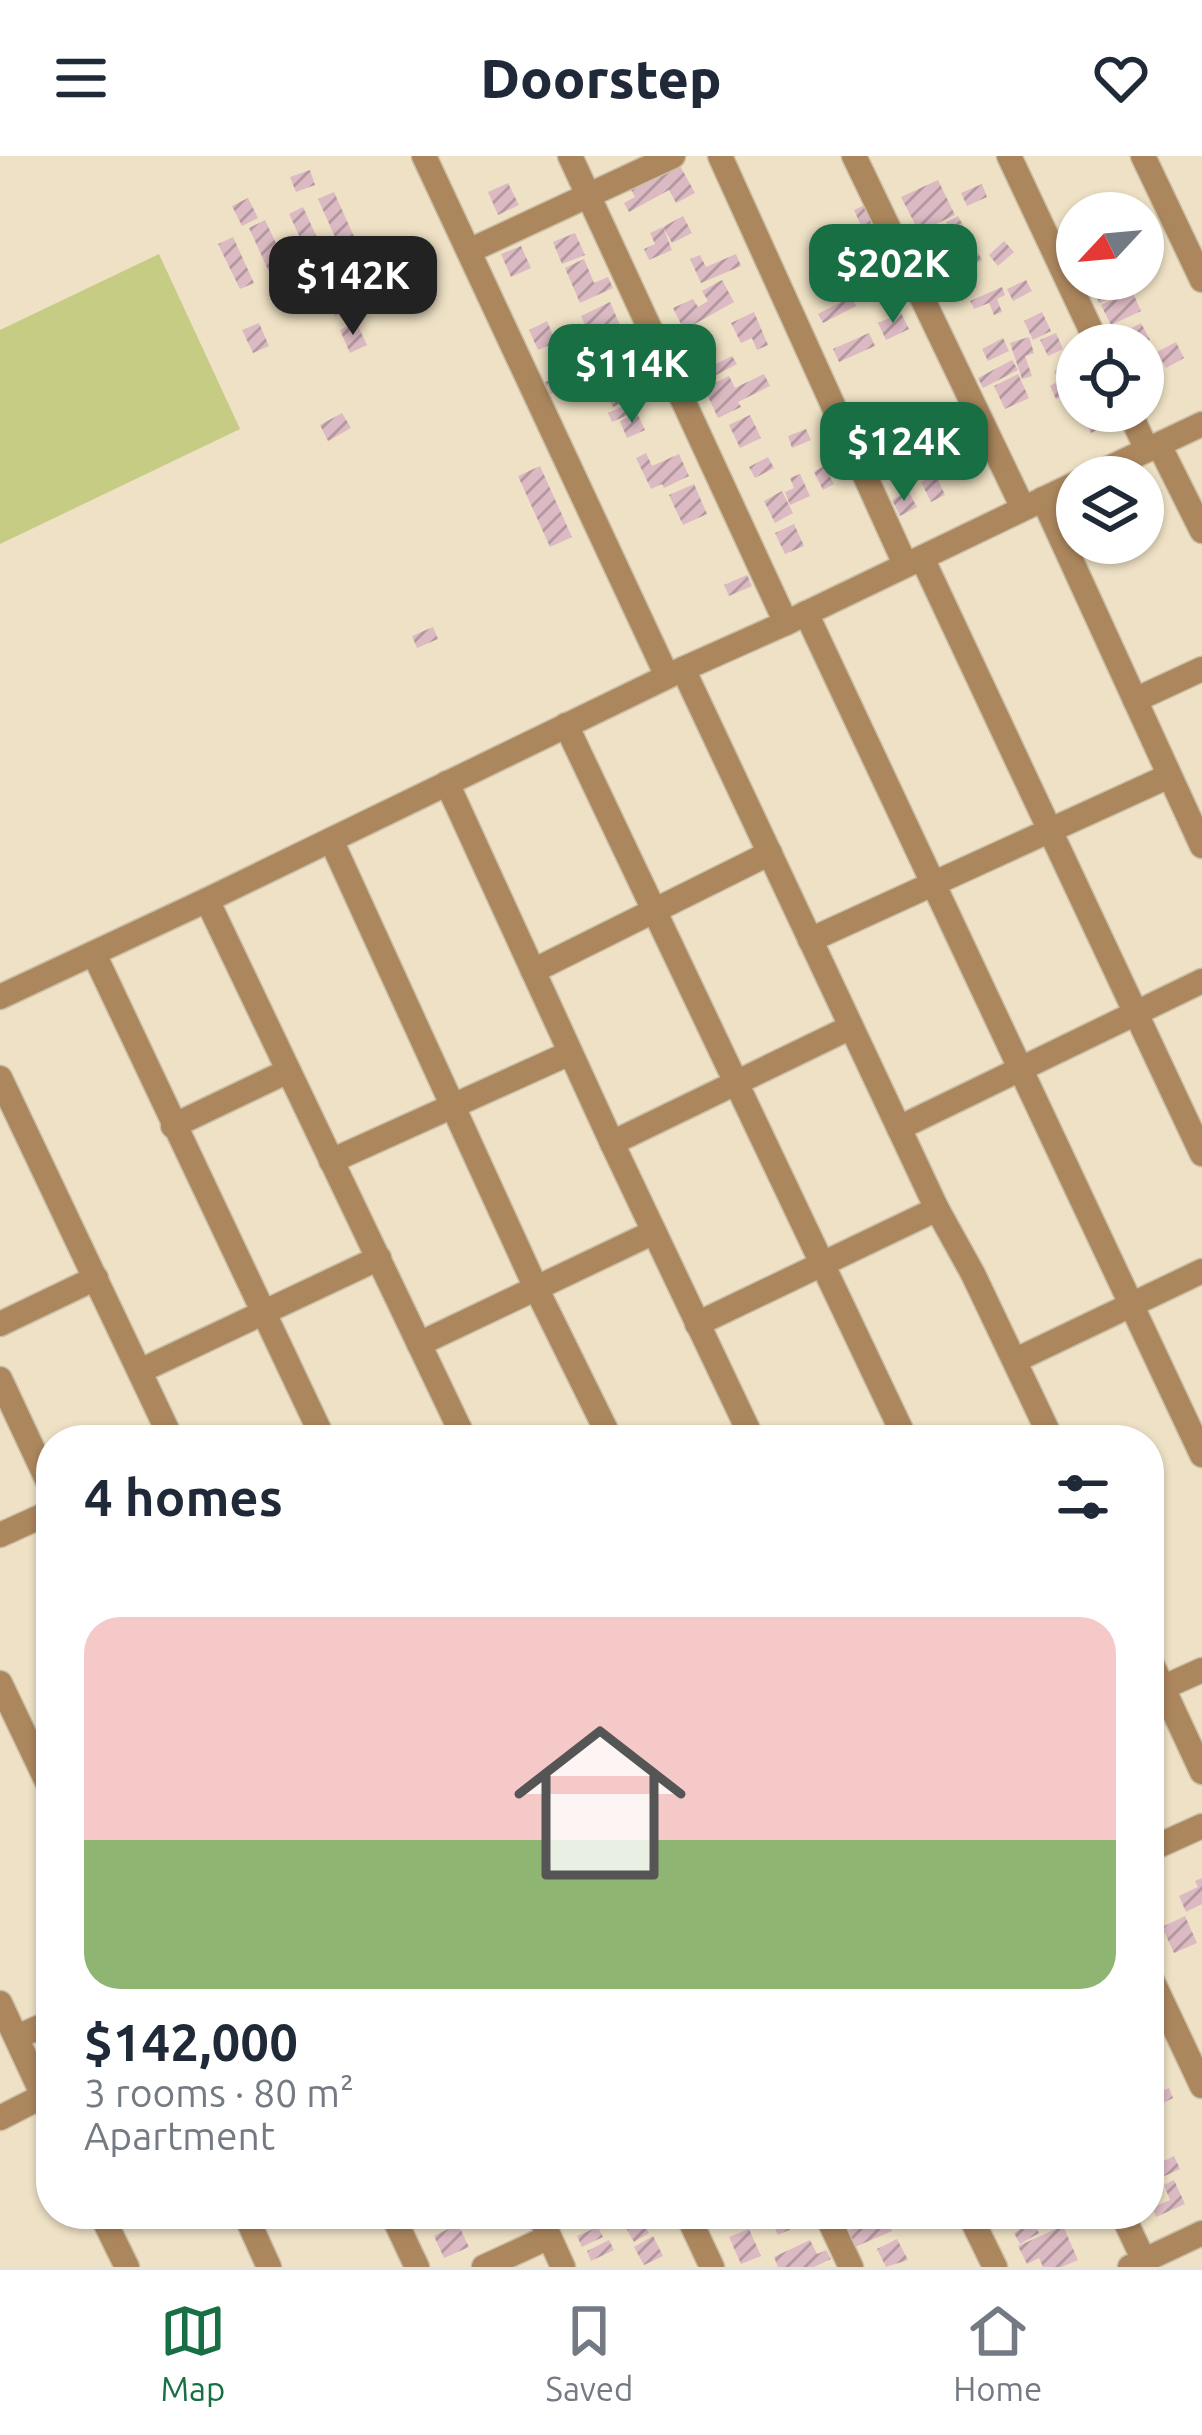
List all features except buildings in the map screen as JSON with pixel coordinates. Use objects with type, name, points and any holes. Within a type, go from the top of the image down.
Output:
[{"type":"street","points":[[424,156],[675,673],[770,854],[937,1209],[1045,1425]]},
{"type":"street","points":[[569,156],[796,618],[935,885],[1202,1454]]},
{"type":"street","points":[[469,251],[674,156]]},
{"type":"street","points":[[720,156],[913,561],[1198,1138]]},
{"type":"street","points":[[854,156],[1200,835]]},
{"type":"street","points":[[1009,156],[1088,324]]},
{"type":"street","points":[[1143,156],[1202,280]]},
{"type":"street","points":[[1134,456],[1202,424]]},
{"type":"street","points":[[1143,432],[1202,531]]},
{"type":"street","points":[[0,997],[1056,493]]},
{"type":"street","points":[[1135,700],[1202,669]]},
{"type":"street","points":[[566,725],[899,1425]]},
{"type":"street","points":[[810,940],[1169,776]]},
{"type":"street","points":[[447,783],[746,1425]]},
{"type":"street","points":[[331,840],[604,1425]]},
{"type":"street","points":[[533,971],[770,854]]},
{"type":"street","points":[[207,900],[454,1425]]},
{"type":"street","points":[[94,954],[317,1425]]},
{"type":"street","points":[[898,1128],[1202,981]]},
{"type":"street","points":[[612,1143],[851,1027]]},
{"type":"street","points":[[331,1161],[571,1053]]},
{"type":"street","points":[[173,1126],[288,1071]]},
{"type":"street","points":[[0,1078],[165,1425]]},
{"type":"street","points":[[697,1324],[937,1209]]},
{"type":"street","points":[[418,1345],[654,1232]]},
{"type":"street","points":[[140,1371],[379,1258]]},
{"type":"street","points":[[1016,1360],[1202,1271]]},
{"type":"street","points":[[0,1324],[96,1278]]},
{"type":"street","points":[[0,1378],[36,1456]]},
{"type":"street","points":[[0,1535],[36,1519]]},
{"type":"street","points":[[1164,1687],[1202,1670]]},
{"type":"street","points":[[0,1683],[36,1759]]},
{"type":"street","points":[[1164,1692],[1202,1772]]},
{"type":"street","points":[[1164,1843],[1202,1826]]},
{"type":"street","points":[[0,2003],[36,2080]]},
{"type":"street","points":[[1164,2006],[1202,2086]]},
{"type":"street","points":[[17,2037],[36,2029]]},
{"type":"street","points":[[0,2118],[36,2108]]},
{"type":"street","points":[[108,2229],[127,2267]]},
{"type":"street","points":[[240,2267],[267,2261],[252,2229]]},
{"type":"street","points":[[399,2229],[417,2267]]},
{"type":"street","points":[[484,2267],[540,2229]]},
{"type":"street","points":[[545,2229],[562,2267]]},
{"type":"street","points":[[694,2229],[712,2267]]},
{"type":"street","points":[[833,2229],[851,2267]]},
{"type":"street","points":[[976,2229],[995,2267]]},
{"type":"street","points":[[1127,2229],[1140,2265],[1202,2233]]},
{"type":"green space","points":[[159,254],[240,429],[0,544],[0,330]]}]
